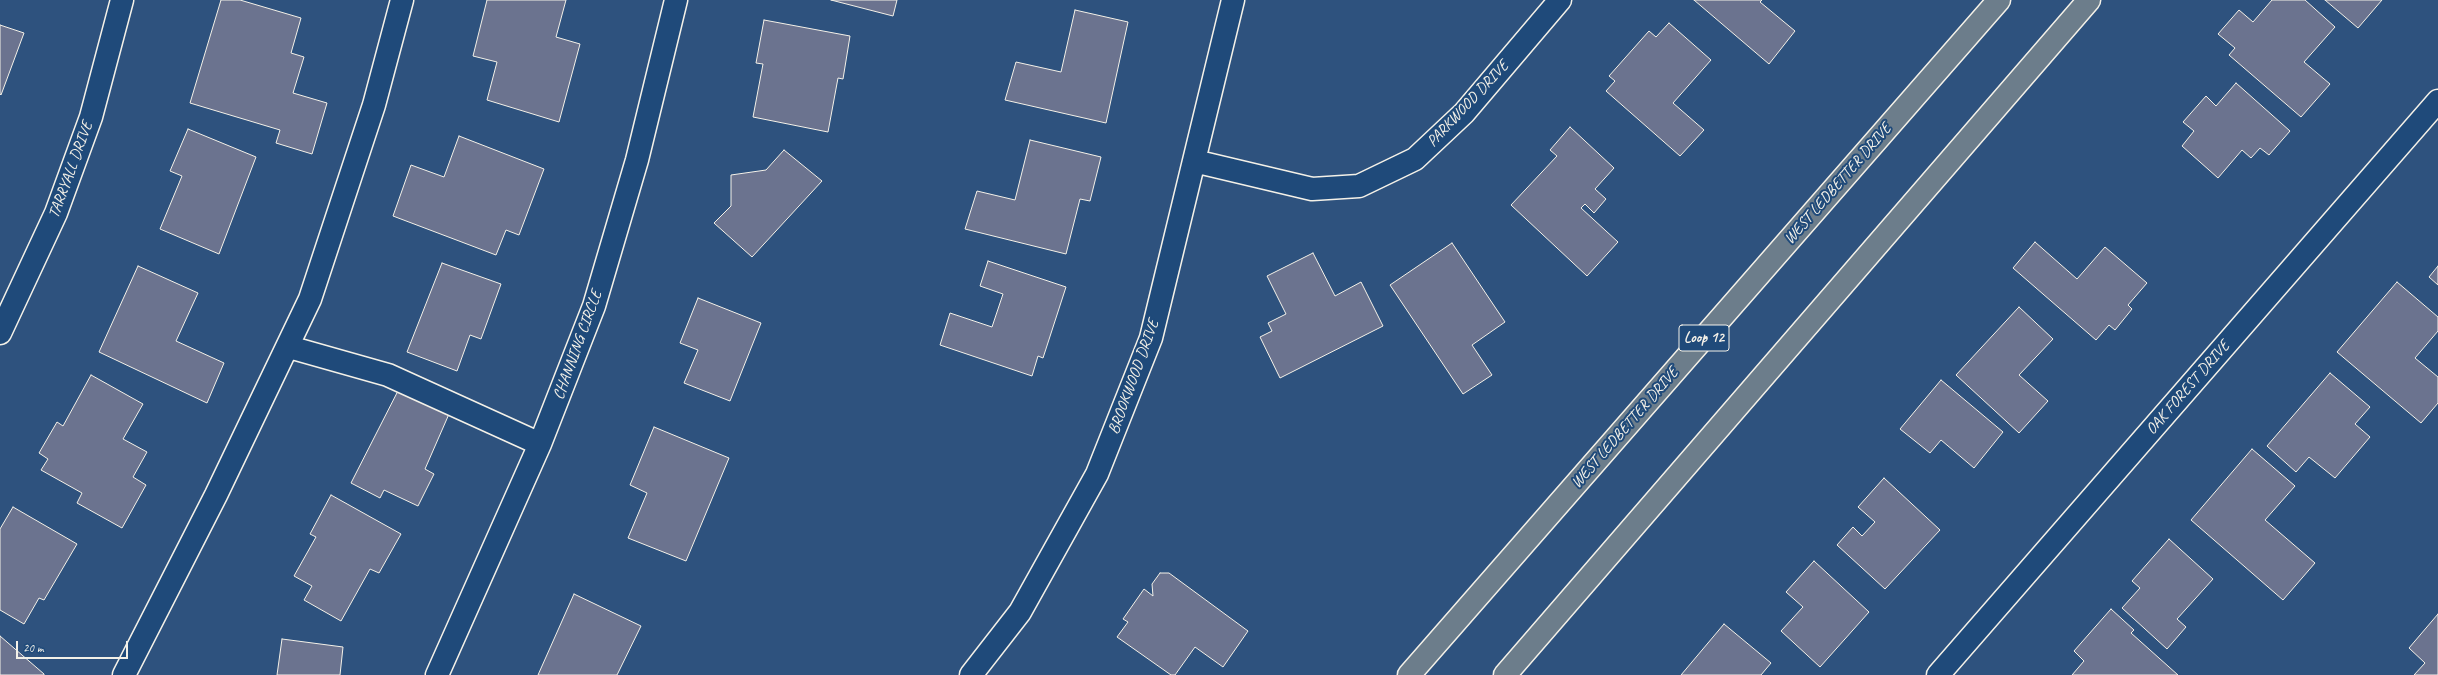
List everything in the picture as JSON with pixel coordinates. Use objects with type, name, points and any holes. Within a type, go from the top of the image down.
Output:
[{"type":"main road","name":"WEST LEDBETTER DRIVE","points":[[1409,675],[1999,0]]},
{"type":"main road","points":[[1505,675],[2089,0]]},
{"type":"street","name":"TARRYALL DRIVE","points":[[0,333],[62,198],[91,117],[122,0]]},
{"type":"street","points":[[124,675],[216,495],[289,347],[310,299],[374,105],[402,0]]},
{"type":"street","name":"CHANNING CIRCLE","points":[[437,675],[540,444],[594,306],[636,160],[676,0]]},
{"type":"street","name":"BROOKWOOD DRIVE","points":[[971,675],[1020,612],[1097,474],[1151,338],[1232,0]]},
{"type":"street","name":"PARKWOOD DRIVE","points":[[1194,161],[1312,189],[1359,186],[1415,159],[1464,113],[1560,0]]},
{"type":"street","name":"OAK FOREST DRIVE","points":[[1938,675],[2438,101]]},
{"type":"street","points":[[289,347],[388,375],[540,444]]},
{"type":"building","points":[[221,0],[240,0],[301,18],[291,53],[304,57],[293,93],[327,103],[312,154],[276,143],[280,130],[190,103]]},
{"type":"building","points":[[487,0],[566,0],[556,37],[580,44],[559,122],[487,100],[497,62],[473,56]]},
{"type":"building","points":[[831,0],[897,0],[893,16]]},
{"type":"building","points":[[1694,0],[1762,0],[1760,2],[1795,31],[1769,64]]},
{"type":"building","points":[[2272,0],[2305,0],[2335,27],[2304,62],[2330,84],[2301,117],[2229,55],[2235,48],[2218,34],[2239,10],[2253,22]]},
{"type":"building","points":[[2325,0],[2382,0],[2358,28]]},
{"type":"building","points":[[1075,10],[1128,22],[1106,123],[1005,100],[1016,62],[1061,72]]},
{"type":"building","points":[[764,20],[850,36],[843,79],[838,78],[828,132],[753,117],[763,64],[756,63]]},
{"type":"building","points":[[1669,23],[1711,60],[1673,103],[1704,130],[1680,156],[1606,91],[1615,81],[1609,76],[1649,31],[1656,37]]},
{"type":"building","points":[[0,25],[24,33],[1,95],[0,94]]},
{"type":"building","points":[[2236,83],[2290,131],[2269,155],[2260,148],[2251,158],[2242,150],[2218,178],[2182,146],[2194,131],[2183,122],[2206,96],[2216,106]]},
{"type":"building","points":[[1570,127],[1614,168],[1595,189],[1606,199],[1594,213],[1585,204],[1581,208],[1618,242],[1587,276],[1511,205],[1557,156],[1550,150]]},
{"type":"building","points":[[188,129],[256,157],[219,254],[160,229],[182,176],[170,171]]},
{"type":"building","points":[[459,136],[544,169],[519,235],[506,230],[496,255],[393,216],[411,165],[444,177]]},
{"type":"building","points":[[1030,140],[1101,157],[1090,201],[1080,199],[1066,254],[965,229],[977,191],[1015,200]]},
{"type":"building","points":[[784,150],[822,181],[752,257],[714,223],[731,206],[731,175],[766,170]]},
{"type":"building","points":[[2035,242],[2077,279],[2105,247],[2147,283],[2128,305],[2132,309],[2115,330],[2109,325],[2096,340],[2013,268]]},
{"type":"building","points":[[1452,243],[1505,322],[1472,345],[1492,375],[1463,394],[1390,285]]},
{"type":"building","points":[[1313,253],[1335,296],[1361,282],[1383,326],[1280,378],[1260,337],[1272,331],[1268,323],[1286,314],[1267,276]]},
{"type":"building","points":[[988,261],[1066,287],[1043,358],[1038,356],[1032,376],[940,345],[950,313],[992,327],[1003,294],[980,286]]},
{"type":"building","points":[[442,263],[501,284],[481,339],[470,335],[457,371],[407,352]]},
{"type":"building","points":[[138,266],[198,293],[176,341],[224,363],[207,403],[99,352]]},
{"type":"building","points":[[2438,266],[2438,285],[2429,277]]},
{"type":"building","points":[[2397,282],[2438,317],[2438,331],[2415,358],[2438,377],[2438,403],[2421,423],[2337,352]]},
{"type":"building","points":[[698,298],[761,323],[730,401],[684,383],[698,350],[680,343]]},
{"type":"building","points":[[2019,307],[2053,339],[2019,375],[2048,401],[2019,433],[1956,375]]},
{"type":"building","points":[[2330,373],[2370,407],[2355,424],[2370,437],[2335,478],[2309,457],[2296,472],[2267,446]]},
{"type":"building","points":[[91,375],[143,404],[123,439],[147,452],[133,477],[146,485],[122,528],[77,503],[82,493],[41,470],[48,459],[39,453],[57,422],[63,426]]},
{"type":"building","points":[[1941,380],[2003,432],[1974,468],[1941,440],[1930,453],[1900,429]]},
{"type":"building","points":[[402,383],[449,414],[425,469],[434,474],[418,506],[384,490],[380,498],[351,483]]},
{"type":"building","points":[[654,427],[729,458],[686,561],[628,538],[647,493],[630,485]]},
{"type":"building","points":[[2252,449],[2295,486],[2265,520],[2315,563],[2283,600],[2191,520]]},
{"type":"building","points":[[1884,478],[1940,530],[1885,589],[1837,545],[1853,527],[1862,536],[1875,522],[1858,507]]},
{"type":"building","points":[[331,495],[401,534],[379,573],[370,569],[341,621],[304,600],[312,586],[294,576],[316,537],[310,534]]},
{"type":"building","points":[[13,507],[77,544],[44,600],[39,598],[24,624],[0,610],[0,529]]},
{"type":"building","points":[[2169,539],[2213,579],[2177,619],[2186,627],[2167,649],[2122,608],[2140,588],[2132,581]]},
{"type":"building","points":[[1814,561],[1869,612],[1820,667],[1781,631],[1803,607],[1786,592]]},
{"type":"building","points":[[1160,573],[1169,573],[1248,631],[1223,667],[1195,647],[1175,675],[1171,675],[1117,637],[1128,622],[1123,619],[1144,589],[1153,596],[1152,584]]},
{"type":"building","points":[[574,594],[641,626],[617,675],[538,675]]},
{"type":"building","points":[[2111,609],[2134,630],[2131,633],[2178,675],[2072,675],[2084,661],[2074,651]]},
{"type":"building","points":[[2438,614],[2438,675],[2414,675],[2425,663],[2409,648]]},
{"type":"building","points":[[1724,624],[1771,663],[1761,675],[1681,675]]},
{"type":"building","points":[[0,636],[44,674],[44,675],[0,675]]},
{"type":"building","points":[[282,639],[343,647],[340,675],[277,675]]}]
